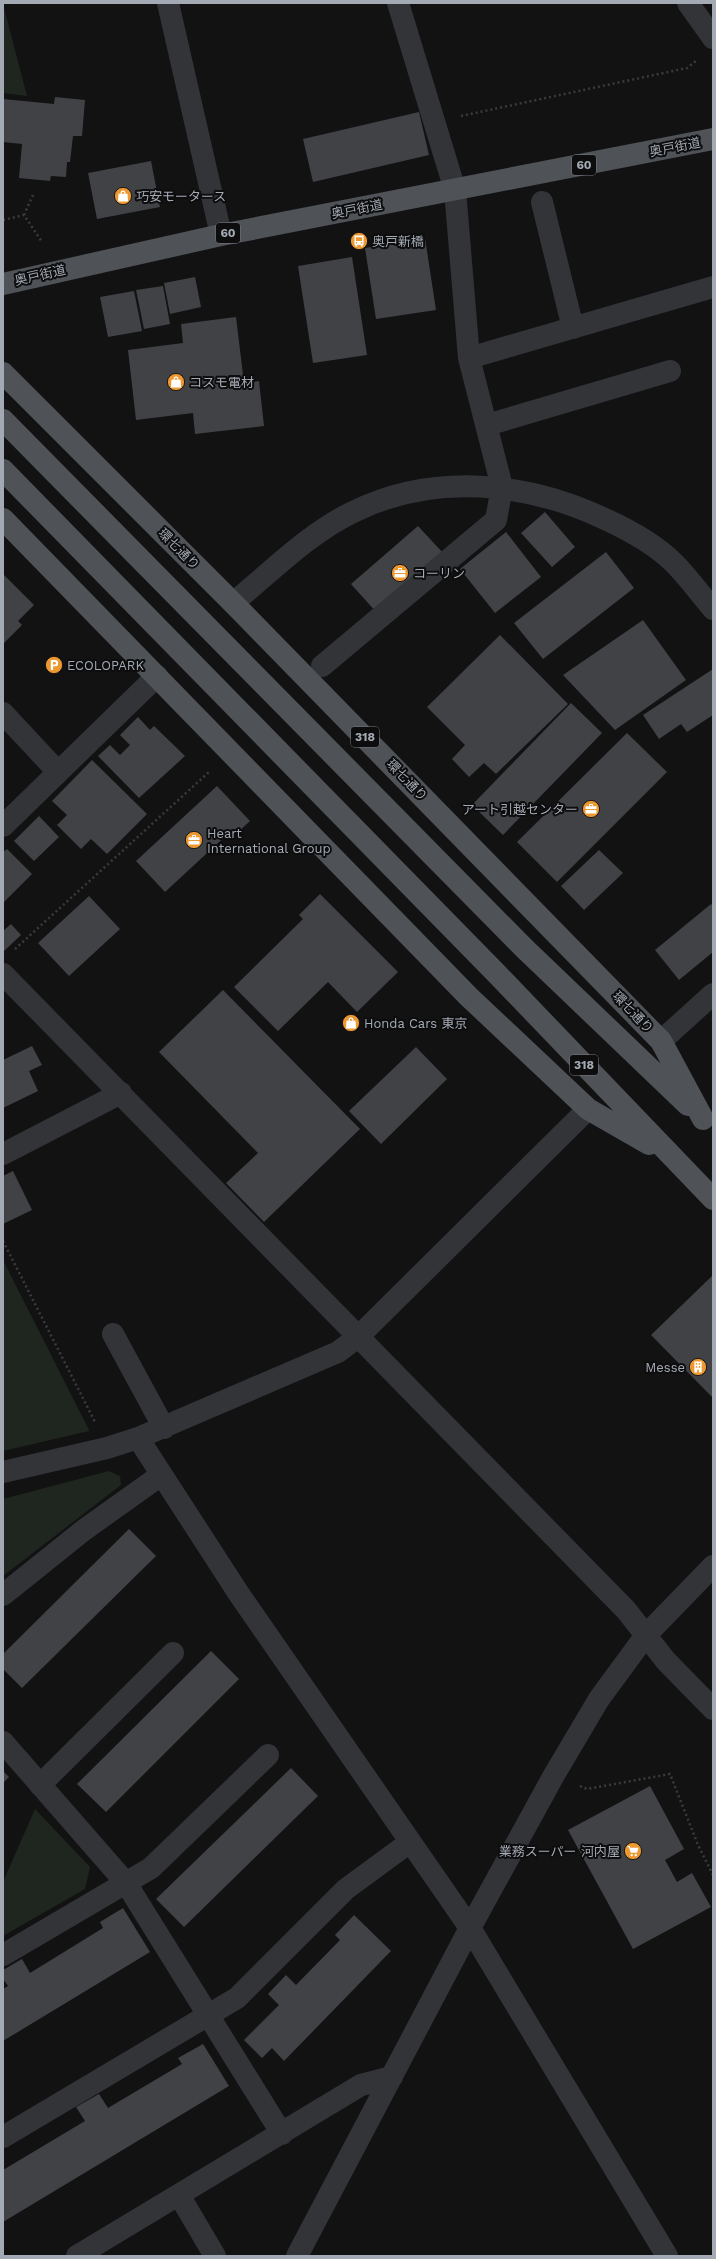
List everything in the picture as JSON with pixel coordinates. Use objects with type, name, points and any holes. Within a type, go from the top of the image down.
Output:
[{"type":"main road","name":"奥戸街道","points":[[3,284],[221,235],[713,139]]},
{"type":"main road","name":"環七通り","points":[[3,373],[233,603],[660,1041],[708,1124]]},
{"type":"main road","name":"環七通り","points":[[3,420],[524,948],[708,1124]]},
{"type":"main road","name":"318","points":[[3,470],[497,974],[671,1157],[713,1199]]},
{"type":"main road","name":"318","points":[[3,519],[469,997],[588,1109],[671,1157]]},
{"type":"street","points":[[168,3],[221,235]]},
{"type":"street","points":[[322,666],[496,520],[502,487],[469,358],[455,190],[398,3]]},
{"type":"street","points":[[688,3],[713,38]]},
{"type":"street","points":[[542,202],[573,328]]},
{"type":"street","points":[[469,358],[713,287]]},
{"type":"street","points":[[487,425],[670,371]]},
{"type":"street","points":[[233,603],[331,524],[354,511],[414,492],[448,487],[502,487],[552,498],[631,531],[673,563],[713,609]]},
{"type":"street","points":[[3,826],[157,676]]},
{"type":"street","points":[[3,713],[58,772]]},
{"type":"street","points":[[6,964],[122,1093],[358,1337],[626,1610],[666,1660],[713,1708]]},
{"type":"street","points":[[660,1041],[713,994]]},
{"type":"street","points":[[3,1154],[122,1093]]},
{"type":"street","points":[[3,1472],[107,1448],[138,1438],[338,1352],[358,1337],[588,1109]]},
{"type":"street","points":[[114,1334],[164,1428]]},
{"type":"street","points":[[138,1438],[161,1476],[240,1594],[470,1928],[667,2256]]},
{"type":"street","points":[[3,1595],[84,1530],[161,1476]]},
{"type":"street","points":[[296,2256],[470,1928],[554,1775],[599,1699],[646,1635],[713,1566]]},
{"type":"street","points":[[40,1785],[173,1653]]},
{"type":"street","points":[[3,1742],[126,1884],[282,2134]]},
{"type":"street","points":[[3,1955],[151,1868],[268,1755]]},
{"type":"street","points":[[3,2137],[236,1998],[346,1889],[410,1842]]},
{"type":"street","points":[[77,2256],[282,2134],[361,2085],[392,2077]]},
{"type":"street","points":[[179,2195],[215,2256]]},
{"type":"path","points":[[435,121],[687,68],[698,59]]},
{"type":"path","points":[[24,214],[32,195]]},
{"type":"path","points":[[3,220],[24,214]]},
{"type":"path","points":[[24,214],[42,242]]},
{"type":"path","points":[[6,964],[210,771]]},
{"type":"path","points":[[3,1241],[107,1448]]},
{"type":"path","points":[[554,1775],[587,1789],[670,1774],[698,1845],[713,1875]]},
{"type":"shaded area","points":[[3,4],[27,96],[3,93]]},
{"type":"shaded area","points":[[3,1260],[89,1430],[89,1431],[3,1451]]},
{"type":"shaded area","points":[[109,1471],[120,1476],[121,1485],[3,1576],[3,1499]]},
{"type":"shaded area","points":[[35,1809],[90,1867],[85,1889],[3,1936],[3,1882]]},
{"type":"building","points":[[55,97],[85,100],[82,136],[73,136],[70,162],[67,162],[66,177],[51,176],[50,181],[19,178],[22,144],[3,142],[3,99],[54,104]]},
{"type":"building","points":[[419,112],[429,155],[313,182],[303,139]]},
{"type":"building","points":[[151,161],[160,207],[97,219],[88,173]]},
{"type":"building","points":[[405,238],[406,241],[425,238],[436,310],[376,319],[365,248],[383,245],[382,242]]},
{"type":"building","points":[[352,257],[367,355],[313,363],[298,266]]},
{"type":"building","points":[[195,277],[201,307],[170,314],[164,283]]},
{"type":"building","points":[[163,286],[170,324],[144,329],[136,290]]},
{"type":"building","points":[[134,291],[142,331],[108,337],[100,297]]},
{"type":"building","points":[[236,317],[244,383],[259,381],[264,426],[195,434],[193,413],[136,420],[128,350],[183,343],[181,324]]},
{"type":"building","points":[[545,512],[575,547],[552,567],[521,533]]},
{"type":"building","points":[[418,526],[444,554],[377,613],[351,584]]},
{"type":"building","points":[[506,532],[541,577],[495,613],[460,569]]},
{"type":"building","points":[[606,552],[634,588],[543,659],[514,623]]},
{"type":"building","points":[[3,574],[34,605],[18,621],[22,625],[3,644]]},
{"type":"building","points":[[643,620],[686,680],[615,730],[563,675]]},
{"type":"building","points":[[500,635],[568,704],[496,774],[484,763],[469,777],[452,759],[465,745],[427,707]]},
{"type":"building","points":[[713,669],[713,715],[687,732],[681,724],[659,739],[643,715]]},
{"type":"building","points":[[571,703],[602,733],[503,835],[472,805]]},
{"type":"building","points":[[138,717],[150,730],[154,726],[185,756],[139,798],[98,756],[110,745],[120,755],[130,745],[120,735]]},
{"type":"building","points":[[627,733],[667,772],[557,882],[517,842]]},
{"type":"building","points":[[92,760],[147,814],[107,854],[91,839],[81,849],[57,825],[67,815],[52,801]]},
{"type":"building","points":[[217,786],[250,821],[236,834],[232,830],[165,892],[136,861]]},
{"type":"building","points":[[39,816],[59,837],[34,861],[14,841]]},
{"type":"building","points":[[7,849],[32,874],[3,903],[3,852]]},
{"type":"building","points":[[599,850],[623,873],[584,910],[561,886]]},
{"type":"building","points":[[320,894],[398,972],[357,1012],[328,982],[278,1031],[234,987],[303,919],[299,915]]},
{"type":"building","points":[[89,896],[120,929],[69,976],[38,943]]},
{"type":"building","points":[[711,904],[713,906],[713,952],[679,980],[655,950]]},
{"type":"building","points":[[11,924],[21,935],[3,952],[3,931]]},
{"type":"building","points":[[223,990],[360,1129],[264,1222],[226,1183],[258,1153],[159,1052]]},
{"type":"building","points":[[32,1046],[42,1065],[29,1071],[38,1091],[3,1108],[3,1060]]},
{"type":"building","points":[[416,1047],[447,1079],[381,1144],[349,1111]]},
{"type":"building","points":[[13,1171],[32,1210],[3,1224],[3,1176]]},
{"type":"building","name":"Messe","points":[[713,1275],[713,1398],[651,1335]]},
{"type":"building","points":[[129,1529],[156,1556],[22,1688],[3,1669],[3,1654]]},
{"type":"building","points":[[211,1651],[239,1679],[106,1812],[77,1784]]},
{"type":"building","points":[[291,1768],[318,1796],[184,1927],[156,1899]]},
{"type":"building","points":[[3,1771],[9,1777],[3,1783]]},
{"type":"building","points":[[650,1786],[684,1849],[665,1860],[677,1882],[692,1873],[711,1907],[633,1949],[568,1830]]},
{"type":"building","points":[[123,1908],[150,1952],[3,2041],[3,1989],[8,1986],[3,1979],[3,1970],[22,1959],[30,1973],[103,1928],[100,1922]]},
{"type":"building","points":[[354,1915],[391,1951],[284,2061],[272,2048],[262,2058],[244,2040],[279,2005],[268,1994],[286,1975],[296,1985],[340,1940],[335,1935]]},
{"type":"building","points":[[203,2044],[229,2086],[3,2222],[3,2170],[85,2121],[76,2107],[99,2094],[108,2108],[182,2064],[178,2058]]},
{"type":"place","name":"巧安モータース","points":[[123,196]]},
{"type":"place","name":"奥戸新橋","points":[[359,241]]},
{"type":"place","name":"コスモ電材","points":[[176,382]]},
{"type":"place","name":"コーリン","points":[[400,573]]},
{"type":"place","name":"ECOLOPARK","points":[[54,665]]},
{"type":"place","name":"アート引越センター","points":[[591,809]]},
{"type":"place","name":"Heart International Group","points":[[194,840]]},
{"type":"place","name":"Honda Cars 東京","points":[[351,1023]]},
{"type":"place","name":"Messe","points":[[698,1367]]},
{"type":"place","name":"業務スーパー 河内屋","points":[[633,1851]]}]
